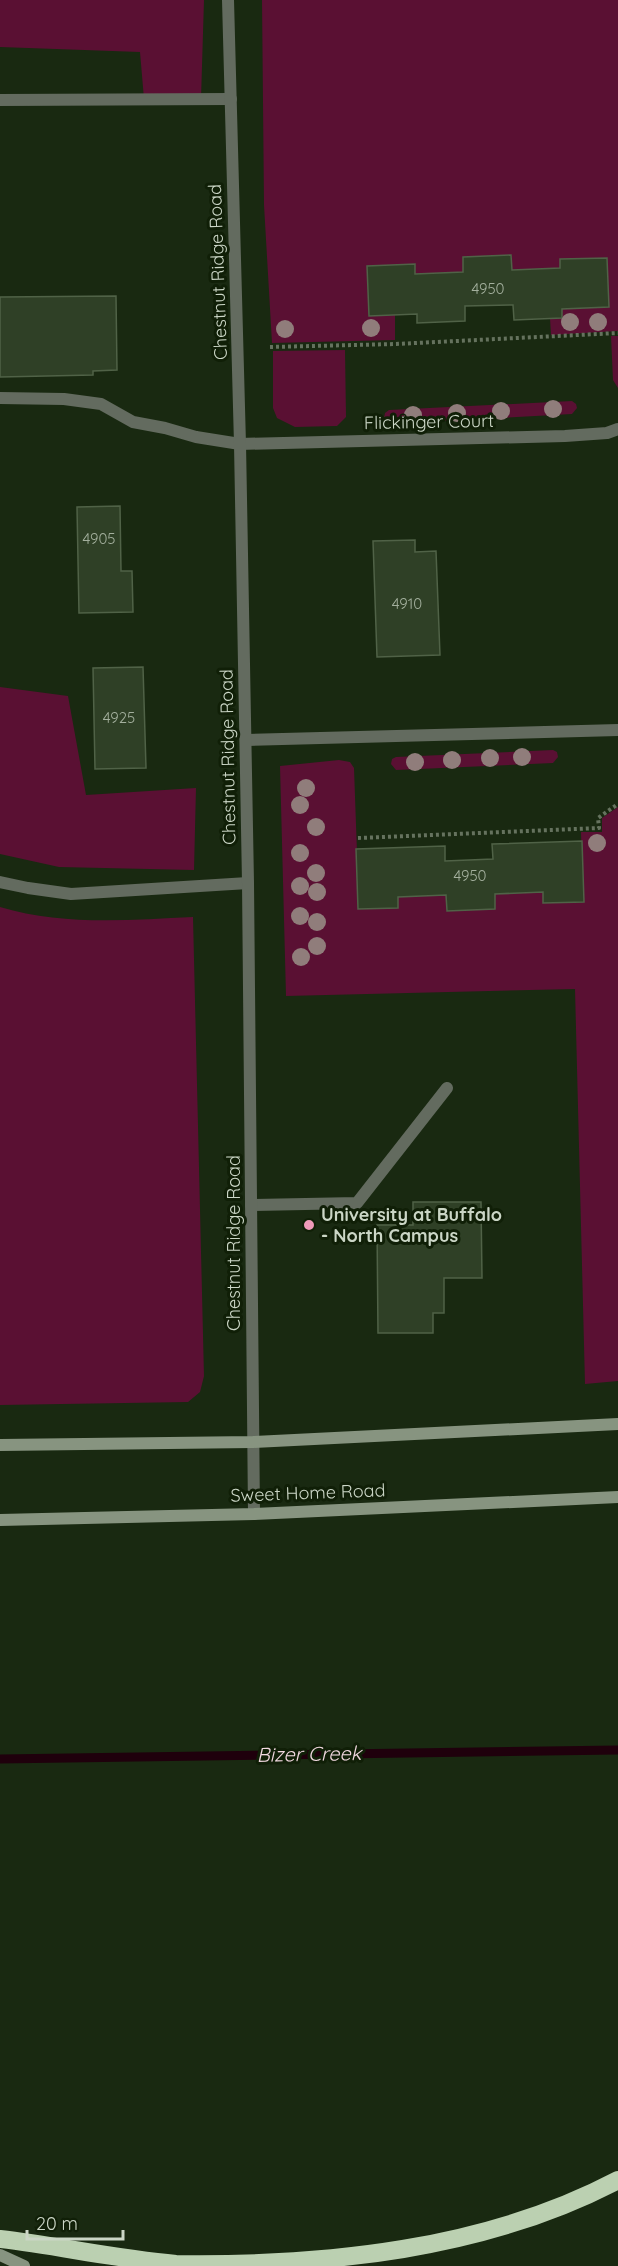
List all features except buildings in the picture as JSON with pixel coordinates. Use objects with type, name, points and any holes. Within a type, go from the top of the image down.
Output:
[{"type":"highway","points":[[0,2239],[178,2264],[324,2263],[393,2254],[470,2236],[556,2208],[618,2180]]},
{"type":"main road","points":[[0,1445],[253,1442],[618,1424]]},
{"type":"main road","name":"Sweet Home Road","points":[[0,1520],[254,1514],[618,1497]]},
{"type":"main road","points":[[0,2255],[24,2266]]},
{"type":"street","name":"Chestnut Ridge Road","points":[[228,0],[246,740],[254,1514]]},
{"type":"street","points":[[0,100],[231,99]]},
{"type":"street","name":"Flickinger Court","points":[[0,398],[64,399],[101,404],[133,422],[196,437],[240,444],[566,436],[607,433],[618,429]]},
{"type":"street","points":[[246,740],[618,730]]},
{"type":"street","points":[[0,882],[71,894],[248,883]]},
{"type":"street","points":[[251,1205],[357,1203],[447,1088]]},
{"type":"path","points":[[270,347],[396,344],[618,333]]},
{"type":"path","points":[[357,837],[598,828],[598,818],[618,804]]},
{"type":"shaded area","points":[[0,0],[204,0],[201,99],[144,99],[140,52],[0,47]]},
{"type":"shaded area","points":[[262,0],[618,0],[618,331],[551,335],[550,318],[562,318],[562,309],[609,307],[607,258],[560,259],[560,268],[512,270],[511,255],[463,257],[463,272],[415,274],[415,264],[367,267],[369,316],[395,315],[395,340],[272,343],[264,205]]},
{"type":"shaded area","points":[[611,336],[618,336],[618,388],[613,380]]},
{"type":"shaded area","points":[[345,350],[346,417],[337,426],[295,427],[277,418],[273,408],[273,351]]},
{"type":"shaded area","points":[[572,401],[577,408],[572,414],[389,424],[384,418],[385,413],[389,410]]},
{"type":"shaded area","points":[[0,687],[68,696],[86,795],[196,788],[194,870],[59,867],[0,854]]},
{"type":"shaded area","points":[[553,750],[557,752],[558,757],[553,763],[396,770],[391,764],[392,759],[396,757]]},
{"type":"shaded area","points":[[339,760],[350,762],[354,768],[359,909],[398,908],[398,897],[446,895],[447,911],[495,894],[543,892],[543,903],[583,902],[581,832],[602,832],[602,818],[618,807],[618,1381],[585,1384],[575,989],[286,996],[280,766]]},
{"type":"shaded area","points":[[0,907],[48,917],[72,919],[193,917],[204,1376],[200,1392],[188,1402],[0,1405]]},
{"type":"waterway","name":"Bizer Creek","points":[[0,1759],[618,1750]]},
{"type":"place","name":"University at Buffalo - North Campus","points":[[309,1225]]}]
